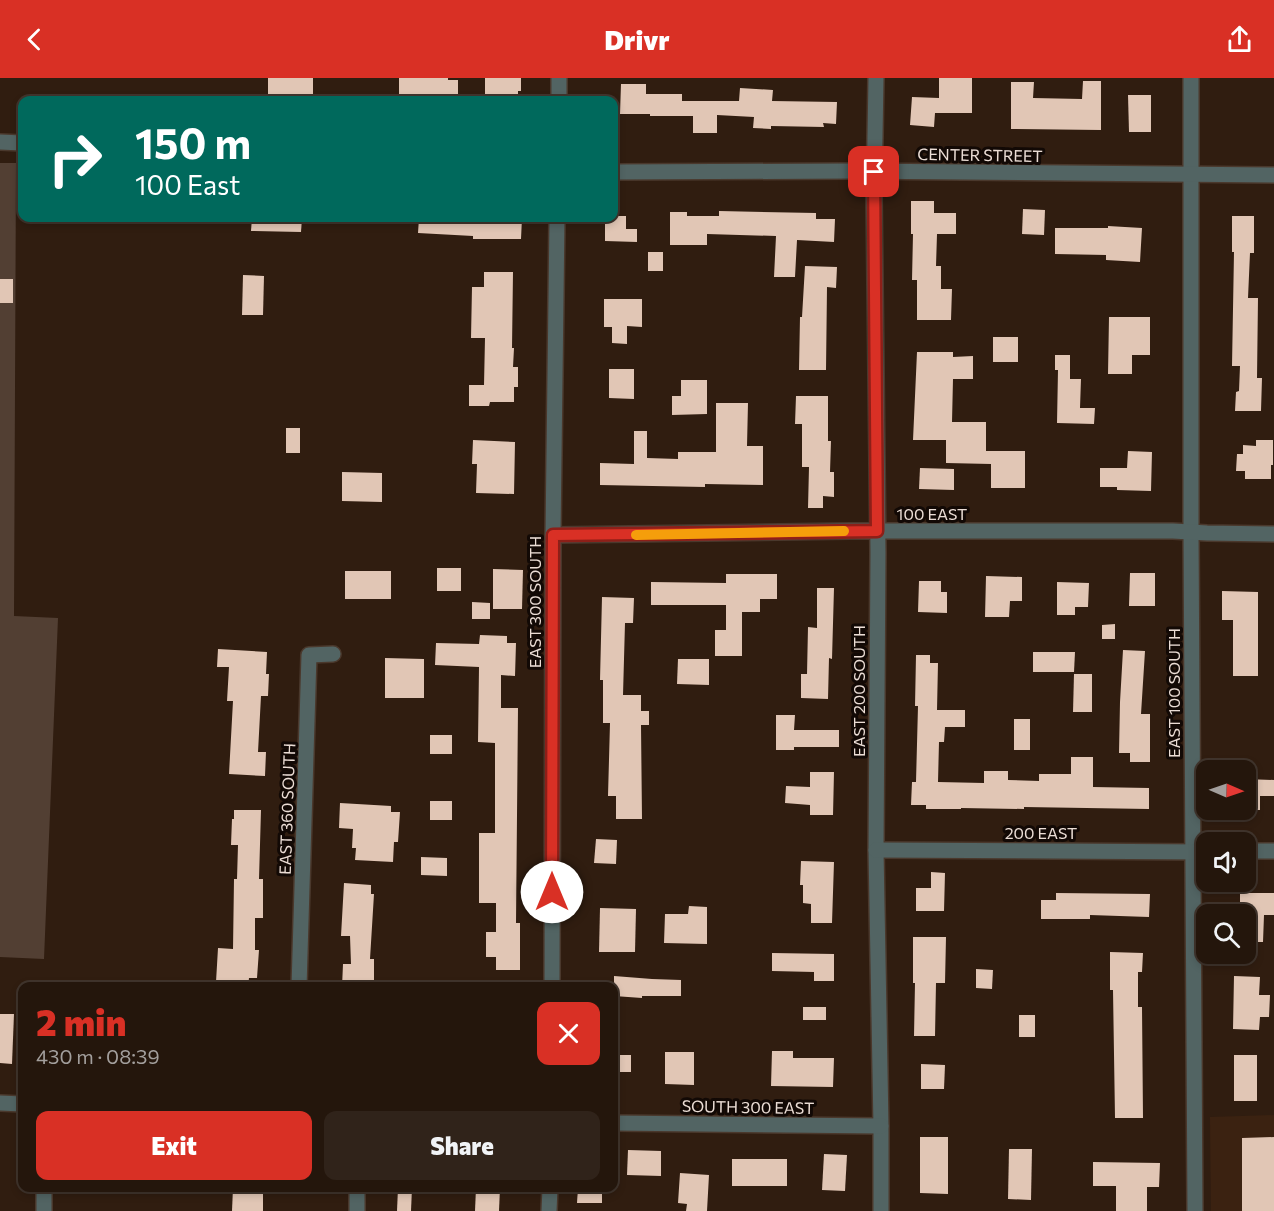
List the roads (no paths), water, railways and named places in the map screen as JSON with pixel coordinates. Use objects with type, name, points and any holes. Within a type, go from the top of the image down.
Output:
[{"type":"street","points":[[559,78],[559,96]]},
{"type":"street","name":"EAST 200 SOUTH","points":[[876,78],[874,172],[877,531],[876,850],[881,1211]]},
{"type":"street","name":"EAST 100 SOUTH","points":[[1191,78],[1191,532],[1198,832]]},
{"type":"street","points":[[0,142],[18,143]]},
{"type":"street","name":"CENTER STREET","points":[[618,172],[1274,175]]},
{"type":"street","name":"EAST 300 SOUTH","points":[[552,982],[553,535],[557,222]]},
{"type":"street","name":"100 EAST","points":[[553,535],[877,531],[1274,534]]},
{"type":"street","name":"EAST 360 SOUTH","points":[[299,982],[309,655],[333,654]]},
{"type":"street","name":"200 EAST","points":[[876,850],[1196,852]]},
{"type":"street","points":[[1256,851],[1274,851]]},
{"type":"street","name":"EAST 100 SOUTH","points":[[1195,1211],[1199,892]]},
{"type":"street","points":[[0,1103],[18,1104]]},
{"type":"street","name":"SOUTH 300 EAST","points":[[618,1123],[881,1126]]},
{"type":"street","points":[[44,1192],[44,1211]]},
{"type":"street","points":[[357,1192],[357,1211]]},
{"type":"street","points":[[549,1211],[550,1192]]}]
